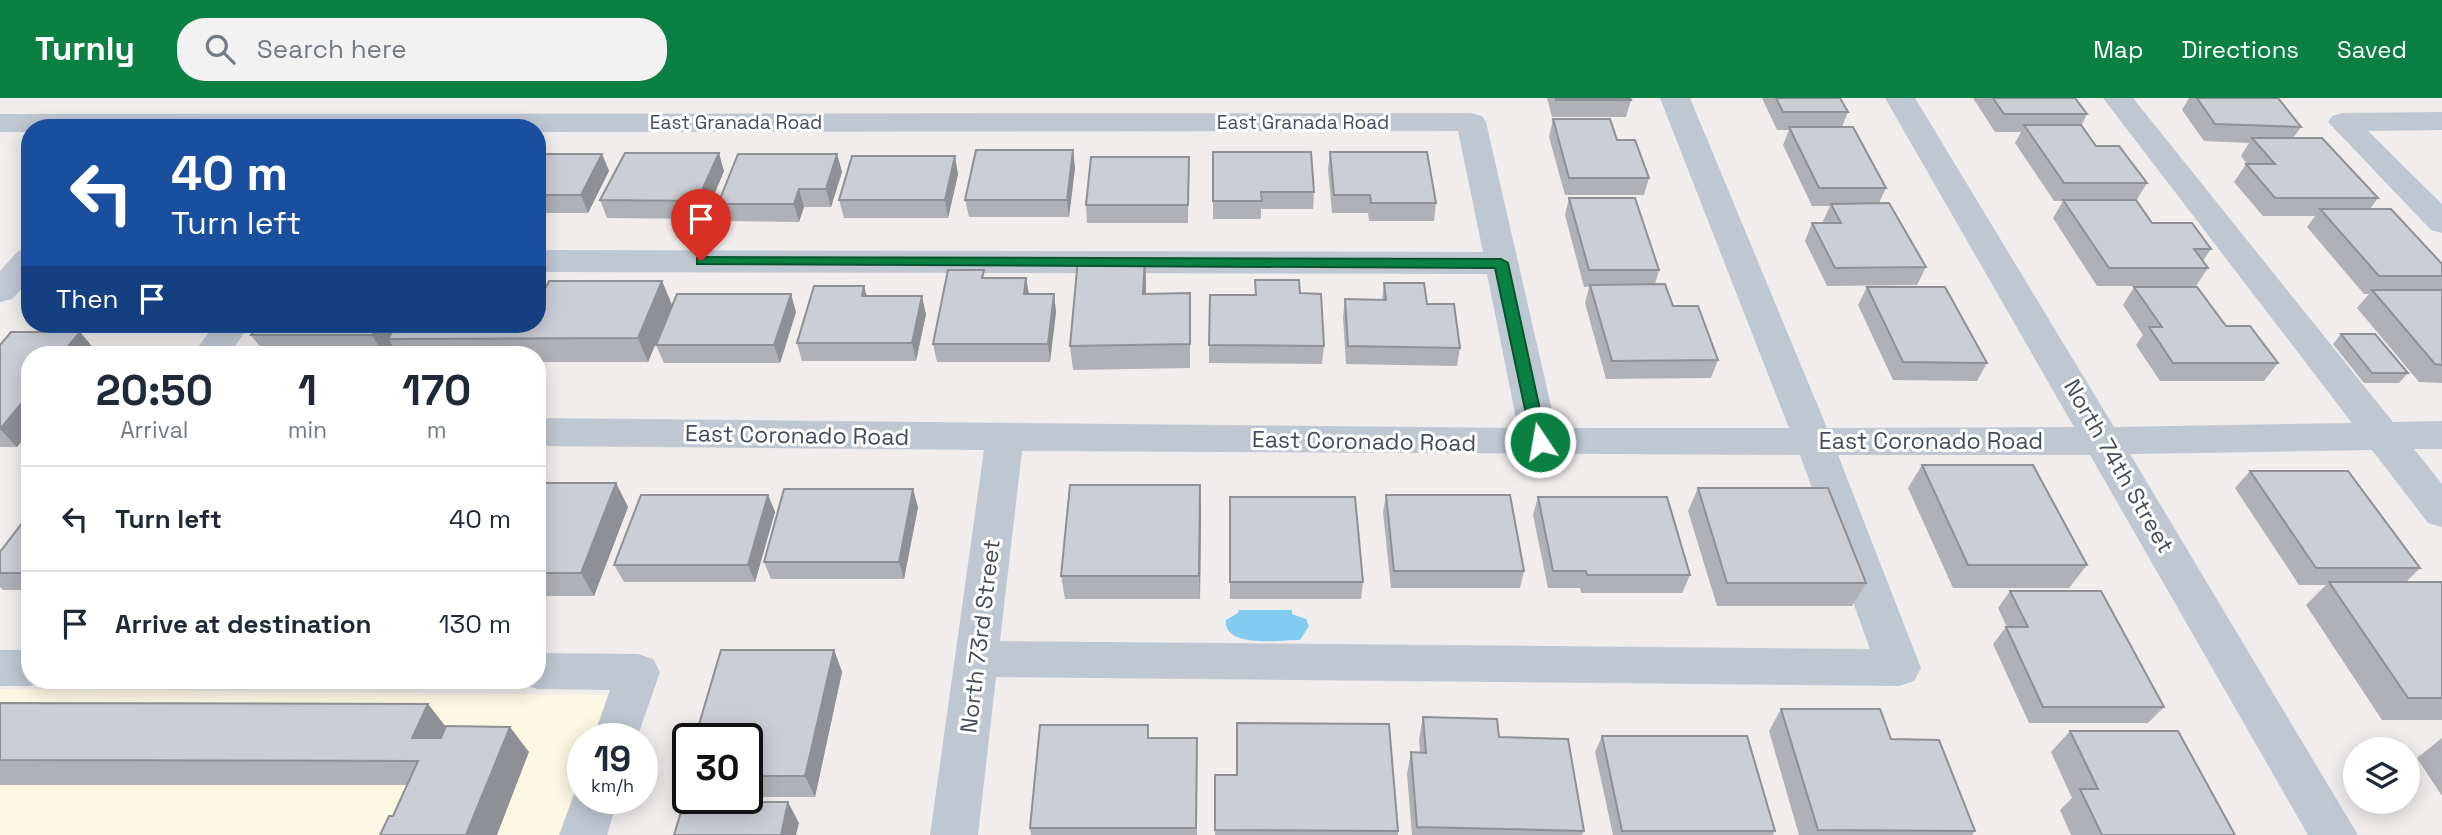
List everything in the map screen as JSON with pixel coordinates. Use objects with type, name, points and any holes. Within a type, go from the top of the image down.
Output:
[{"type":"street","points":[[160,119],[179,98]]},
{"type":"street","points":[[977,659],[1899,668],[1814,442],[1675,98]]},
{"type":"street","name":"North 74th Street","points":[[1900,98],[2334,835]]},
{"type":"street","points":[[2119,98],[2442,512]]},
{"type":"street","name":"East Granada Road","points":[[307,119],[383,116],[1471,122],[1501,263]]},
{"type":"street","points":[[2442,121],[2343,122],[2442,223]]},
{"type":"street","name":"East Granada Road","points":[[0,123],[21,123]]},
{"type":"street","points":[[546,261],[1501,263],[1540,442]]},
{"type":"street","points":[[0,291],[21,269]]},
{"type":"street","name":"East Coronado Road","points":[[546,432],[1540,442],[2104,441],[2442,435]]},
{"type":"street","name":"North 73rd Street","points":[[954,835],[1006,437]]},
{"type":"street","points":[[0,668],[21,668]]},
{"type":"street","points":[[546,671],[638,672],[620,723]]},
{"type":"street","points":[[583,835],[590,814]]},
{"type":"shaded area","points":[[0,689],[610,695],[600,723],[567,723],[568,814],[561,835],[0,835]]},
{"type":"water","points":[[1239,610],[1292,610],[1292,614],[1306,619],[1309,626],[1300,640],[1243,639],[1228,629],[1226,620]]},
{"type":"building","points":[[1630,98],[1631,100],[1556,100]]},
{"type":"building","points":[[1776,98],[1840,98],[1848,112],[1783,112]]},
{"type":"building","points":[[1993,98],[2075,98],[2087,114],[2004,114]]},
{"type":"building","points":[[2197,98],[2278,98],[2301,127],[2215,124]]},
{"type":"building","points":[[1553,119],[1610,119],[1617,140],[1635,140],[1649,178],[1569,178]]},
{"type":"building","points":[[2024,125],[2081,125],[2096,146],[2119,146],[2147,183],[2064,183]]},
{"type":"building","points":[[1789,127],[1853,127],[1886,188],[1819,188]]},
{"type":"building","points":[[2252,138],[2322,138],[2378,198],[2275,198],[2246,164],[2275,164]]},
{"type":"building","points":[[976,150],[1073,150],[1067,200],[965,200]]},
{"type":"building","points":[[1213,152],[1311,152],[1314,192],[1261,192],[1262,201],[1213,201]]},
{"type":"building","points":[[1330,152],[1427,152],[1436,203],[1371,203],[1370,195],[1334,195]]},
{"type":"building","points":[[625,153],[719,153],[697,201],[600,200]]},
{"type":"building","points":[[546,154],[602,154],[581,195],[546,195]]},
{"type":"building","points":[[738,154],[837,154],[826,189],[799,189],[794,204],[718,204]]},
{"type":"building","points":[[852,156],[955,156],[945,200],[839,200]]},
{"type":"building","points":[[1091,157],[1189,157],[1188,205],[1086,205]]},
{"type":"building","points":[[1569,198],[1635,198],[1659,270],[1589,270]]},
{"type":"building","points":[[2063,200],[2136,200],[2152,223],[2192,223],[2211,249],[2194,249],[2208,268],[2109,268]]},
{"type":"building","points":[[1889,203],[1926,267],[1835,268],[1812,223],[1841,223],[1831,204]]},
{"type":"building","points":[[2320,209],[2391,209],[2442,264],[2442,276],[2379,276]]},
{"type":"building","points":[[1145,258],[1143,294],[1190,293],[1190,344],[1070,346],[1078,259]]},
{"type":"building","points":[[948,270],[984,270],[982,278],[1026,278],[1024,294],[1054,294],[1048,344],[933,344]]},
{"type":"building","points":[[1255,280],[1299,280],[1300,293],[1321,294],[1324,346],[1209,345],[1210,295],[1256,295]]},
{"type":"building","points":[[549,281],[662,281],[638,338],[388,339],[392,333],[546,333],[546,287]]},
{"type":"building","points":[[1384,283],[1424,283],[1427,304],[1454,304],[1460,348],[1348,346],[1345,299],[1386,300]]},
{"type":"building","points":[[1665,284],[1673,306],[1698,306],[1718,360],[1612,361],[1590,285]]},
{"type":"building","points":[[814,286],[864,286],[862,296],[922,296],[912,343],[797,343]]},
{"type":"building","points":[[1867,287],[1945,287],[1987,363],[1903,362]]},
{"type":"building","points":[[2134,287],[2197,287],[2226,326],[2250,326],[2278,363],[2173,363],[2149,327],[2162,327]]},
{"type":"building","points":[[2372,290],[2442,290],[2442,365],[2435,364]]},
{"type":"building","points":[[677,294],[791,294],[774,345],[656,345]]},
{"type":"building","points":[[11,332],[79,333],[68,346],[21,346],[21,404],[0,429],[0,345]]},
{"type":"building","points":[[252,333],[373,333],[372,335],[251,335]]},
{"type":"building","points":[[2341,334],[2375,334],[2408,373],[2372,373]]},
{"type":"building","points":[[1922,465],[2033,465],[2087,565],[1968,565]]},
{"type":"building","points":[[2250,471],[2348,471],[2420,568],[2316,568]]},
{"type":"building","points":[[546,483],[616,483],[581,573],[546,573]]},
{"type":"building","points":[[1070,485],[1200,485],[1199,576],[1061,576]]},
{"type":"building","points":[[1698,488],[1828,488],[1866,583],[1727,583]]},
{"type":"building","points":[[784,489],[913,489],[899,562],[764,562]]},
{"type":"building","points":[[641,495],[768,495],[748,565],[614,565]]},
{"type":"building","points":[[1386,495],[1510,495],[1524,571],[1394,571]]},
{"type":"building","points":[[1230,497],[1355,497],[1363,582],[1230,582]]},
{"type":"building","points":[[1538,497],[1667,497],[1690,575],[1587,575],[1586,571],[1553,571]]},
{"type":"building","points":[[21,525],[21,573],[0,573],[0,552]]},
{"type":"building","points":[[2329,582],[2442,582],[2442,698],[2408,698]]},
{"type":"building","points":[[2010,591],[2101,591],[2164,707],[2043,707],[2006,627],[2028,627]]},
{"type":"building","points":[[721,650],[834,650],[805,776],[763,776],[763,723],[699,723]]},
{"type":"building","points":[[0,703],[428,704],[412,738],[441,738],[446,726],[510,727],[466,835],[380,835],[389,816],[393,816],[418,761],[0,760]]},
{"type":"building","points":[[1781,709],[1880,709],[1891,739],[1939,740],[1975,831],[1818,830]]},
{"type":"building","points":[[1423,717],[1497,719],[1499,737],[1568,739],[1584,831],[1417,827],[1411,752],[1426,753]]},
{"type":"building","points":[[1237,723],[1389,724],[1398,831],[1215,830],[1215,775],[1237,775]]},
{"type":"building","points":[[1040,725],[1148,725],[1148,738],[1197,738],[1196,828],[1030,828]]},
{"type":"building","points":[[2070,731],[2178,731],[2235,835],[2102,835],[2080,789],[2098,789]]},
{"type":"building","points":[[1602,736],[1747,736],[1775,831],[1622,831]]},
{"type":"building","points":[[763,802],[788,802],[781,835],[674,835],[680,814],[763,814]]},
{"type":"route","points":[[701,261],[1501,263],[1540,442]]}]
